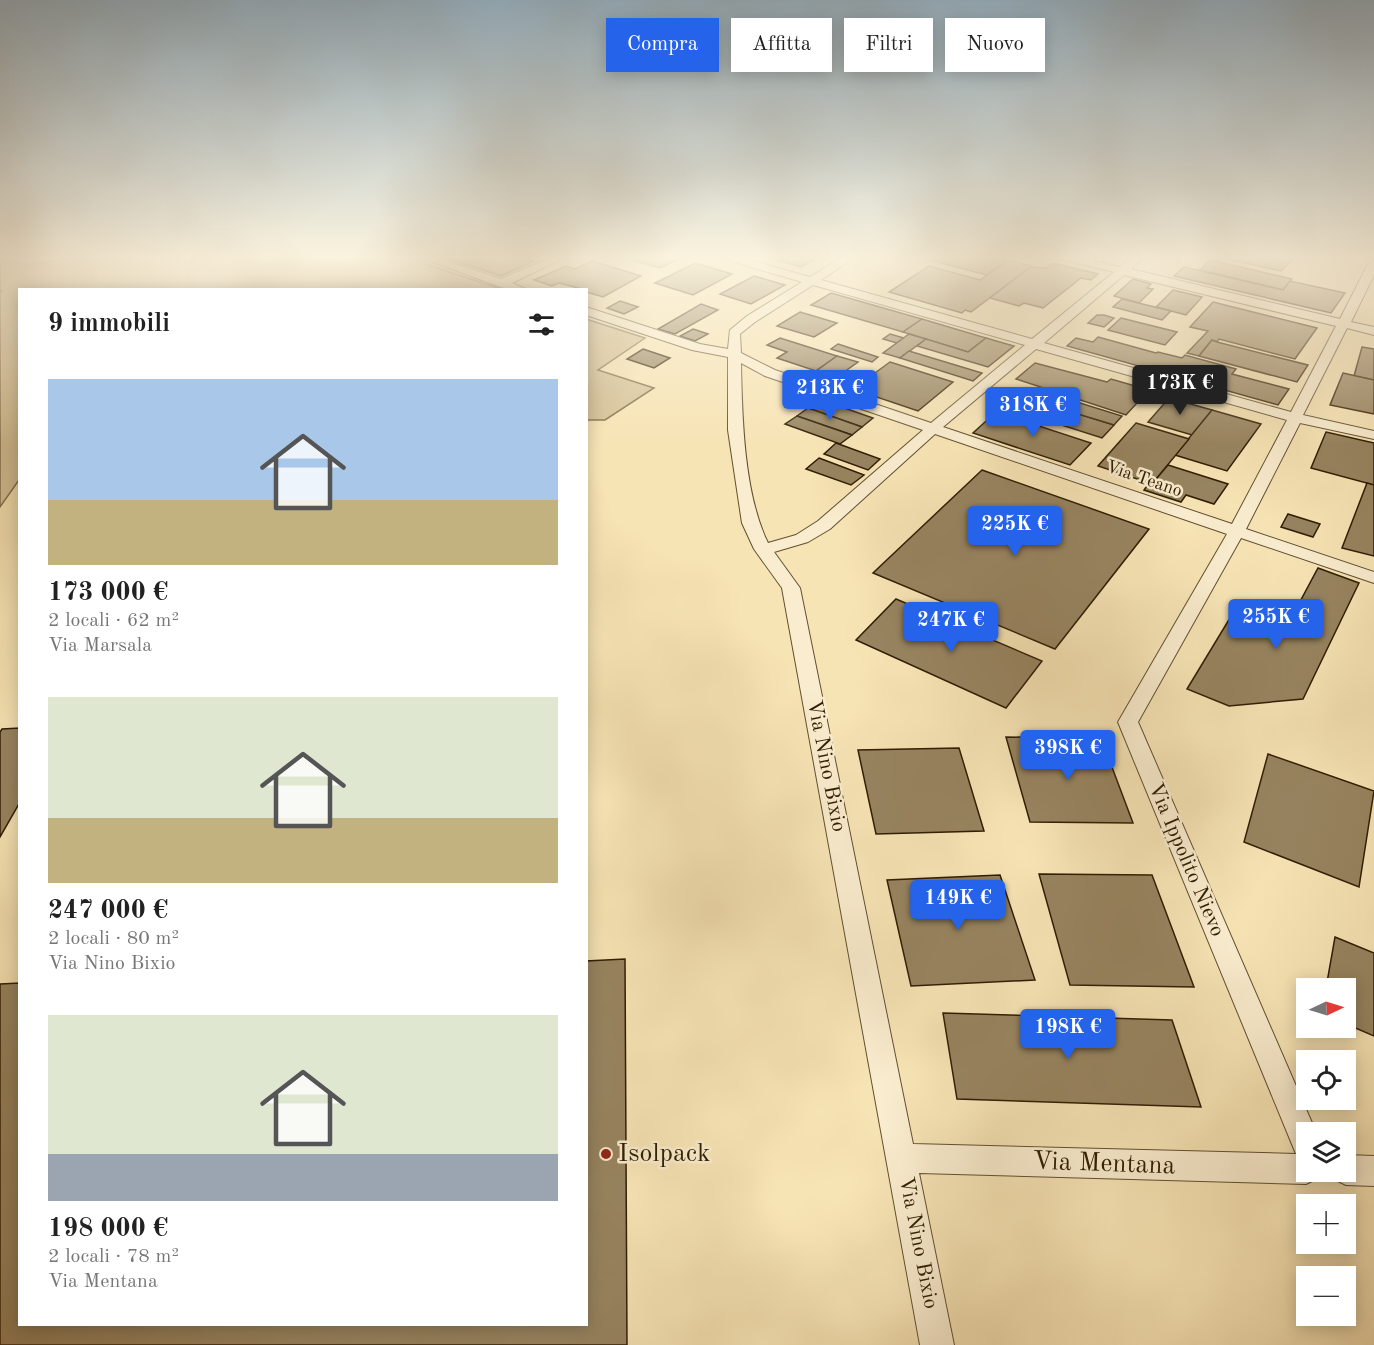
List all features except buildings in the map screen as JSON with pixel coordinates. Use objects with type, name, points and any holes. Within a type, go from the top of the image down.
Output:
[{"type":"street","name":"Via Teano","points":[[610,319],[697,347],[734,354],[770,373],[1374,578]]},
{"type":"street","name":"Via Nino Bixio","points":[[753,319],[734,333],[735,430],[750,523],[763,549],[791,588],[937,1345]]},
{"type":"street","points":[[945,319],[1295,418],[1374,435]]},
{"type":"street","points":[[763,549],[794,544],[824,525],[932,429],[1064,319]]},
{"type":"street","points":[[1318,319],[1374,330]]},
{"type":"street","name":"Via Ippolito Nievo","points":[[1297,1122],[1128,722],[1237,531],[1346,319]]},
{"type":"street","name":"Via Mentana","points":[[902,1158],[1296,1169]]},
{"type":"street","points":[[1356,1170],[1374,1171]]},
{"type":"shaded area","points":[[0,319],[18,319],[18,481],[0,507]]},
{"type":"shaded area","points":[[588,320],[645,338],[598,370],[654,388],[605,420],[588,420]]},
{"type":"place","name":"Isolpack","points":[[606,1154]]}]
